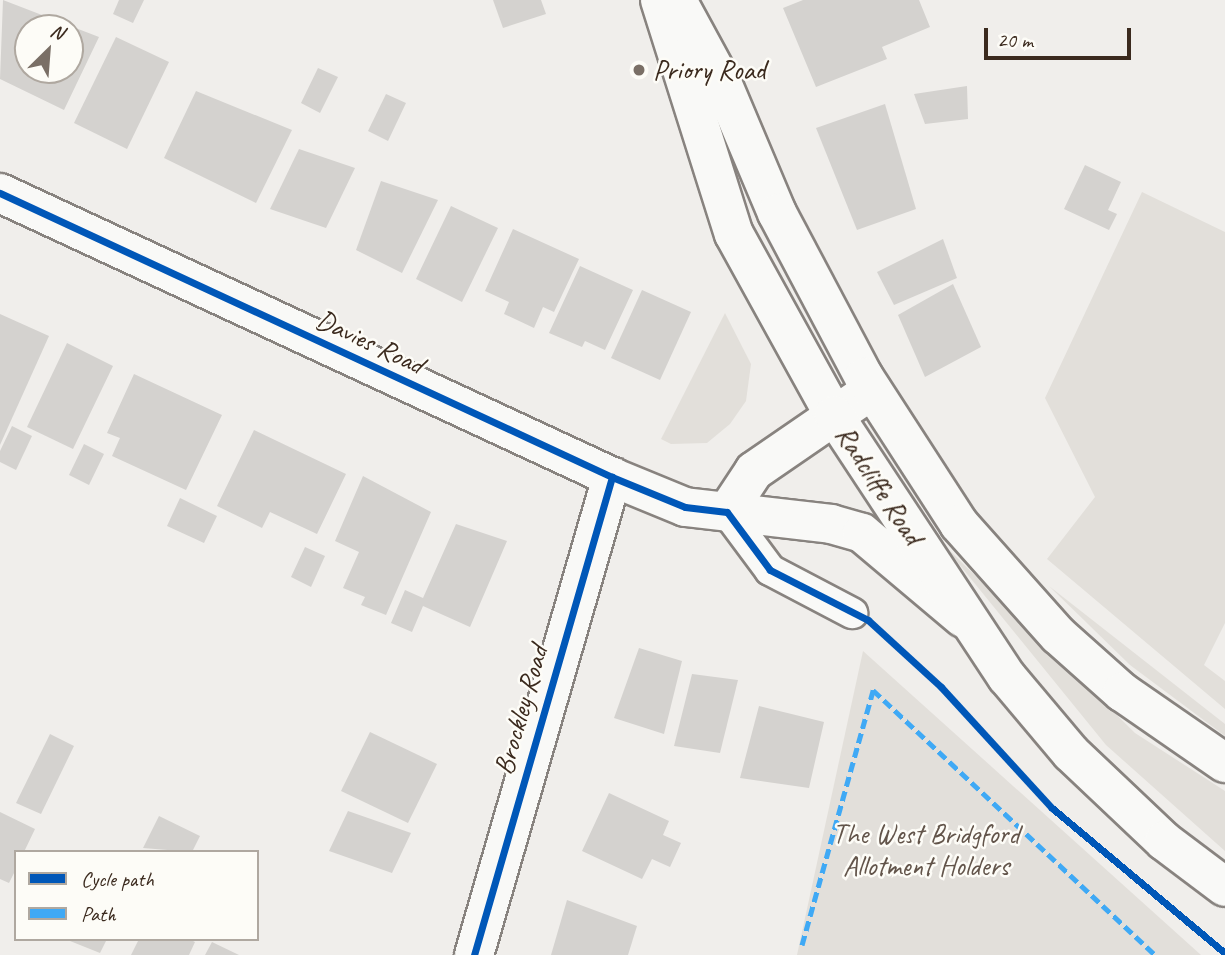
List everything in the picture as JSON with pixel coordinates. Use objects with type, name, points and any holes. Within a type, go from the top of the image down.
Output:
[{"type":"main road","name":"Radcliffe Road","points":[[660,0],[734,234],[834,415],[968,621],[1071,753],[1164,841],[1225,887]]},
{"type":"main road","name":"Radcliffe Road","points":[[677,0],[723,85],[777,213],[872,390],[959,524],[1058,635],[1122,692],[1225,763]]},
{"type":"main road","name":"Davies Road","points":[[0,193],[612,477],[685,507],[831,524],[862,533],[968,621]]},
{"type":"main road","points":[[727,512],[754,471],[872,390]]},
{"type":"main road","name":"Brockley Road","points":[[474,955],[612,477]]},
{"type":"lane","points":[[727,512],[770,570],[852,613]]},
{"type":"green space","points":[[1142,192],[1225,232],[1225,623],[1204,665],[1225,681],[1225,709],[1047,559],[1095,497],[1045,398]]},
{"type":"green space","points":[[725,313],[751,364],[746,401],[730,424],[707,443],[671,444],[661,439]]},
{"type":"green space","points":[[941,542],[1135,733],[1225,791],[1225,851],[1106,745]]},
{"type":"green space","points":[[1049,586],[1225,724],[1225,736],[1130,665]]},
{"type":"green space","name":"The West Bridgford Allotment Holders","points":[[863,651],[1201,955],[797,955]]},
{"type":"building","points":[[3,0],[39,14],[14,14],[14,84],[76,84],[64,110],[0,79]]},
{"type":"building","points":[[119,0],[144,0],[133,23],[113,14]]},
{"type":"building","points":[[493,0],[541,0],[546,14],[503,28]]},
{"type":"building","points":[[803,0],[919,0],[930,27],[882,47],[887,59],[816,87],[783,8]]},
{"type":"building","points":[[84,31],[99,37],[84,68]]},
{"type":"building","points":[[116,37],[169,62],[127,149],[74,123]]},
{"type":"building","points":[[318,68],[338,77],[320,113],[301,103]]},
{"type":"building","points":[[967,86],[968,119],[925,124],[914,94]]},
{"type":"building","points":[[196,91],[292,130],[256,203],[164,158]]},
{"type":"building","points":[[386,94],[406,103],[388,141],[368,131]]},
{"type":"building","points":[[885,104],[916,209],[857,230],[816,128]]},
{"type":"building","points":[[299,149],[355,168],[326,228],[270,209]]},
{"type":"building","points":[[1085,165],[1121,182],[1108,210],[1117,214],[1109,230],[1064,209]]},
{"type":"building","points":[[381,181],[438,200],[402,273],[356,250]]},
{"type":"building","points":[[451,206],[498,228],[462,302],[416,279]]},
{"type":"building","points":[[513,229],[579,259],[554,312],[543,307],[534,328],[504,314],[509,302],[485,291]]},
{"type":"building","points":[[943,239],[957,278],[894,305],[877,272]]},
{"type":"building","points":[[580,266],[633,290],[605,350],[585,341],[582,347],[549,333]]},
{"type":"building","points":[[953,284],[981,347],[925,377],[898,315]]},
{"type":"building","points":[[642,290],[691,312],[660,380],[611,358]]},
{"type":"building","points":[[0,314],[49,336],[0,445]]},
{"type":"building","points":[[67,343],[113,366],[73,449],[27,427]]},
{"type":"building","points":[[134,374],[222,415],[186,490],[112,456],[120,438],[107,433]]},
{"type":"building","points":[[12,426],[32,436],[16,470],[0,462],[0,451]]},
{"type":"building","points":[[254,430],[346,474],[317,534],[270,512],[262,528],[217,506]]},
{"type":"building","points":[[84,444],[104,454],[89,485],[69,475]]},
{"type":"building","points":[[363,476],[431,512],[386,615],[361,605],[365,597],[343,588],[359,552],[335,541]]},
{"type":"building","points":[[180,498],[217,516],[204,543],[167,526]]},
{"type":"building","points":[[456,524],[507,541],[470,627],[423,606],[412,632],[391,623],[405,590],[423,598]]},
{"type":"building","points":[[305,547],[325,556],[311,587],[291,577]]},
{"type":"building","points":[[639,648],[682,661],[664,734],[614,718]]},
{"type":"building","points":[[692,674],[738,680],[720,753],[674,746]]},
{"type":"building","points":[[759,706],[824,722],[809,788],[740,778]]},
{"type":"building","points":[[370,732],[437,764],[408,823],[341,791]]},
{"type":"building","points":[[50,734],[74,746],[41,814],[16,803]]},
{"type":"building","points":[[609,793],[669,821],[663,835],[681,843],[670,867],[652,859],[642,879],[582,851]]},
{"type":"building","points":[[348,811],[411,833],[392,873],[329,851]]},
{"type":"building","points":[[0,812],[35,829],[25,850],[14,850],[14,873],[9,883],[0,879]]},
{"type":"building","points":[[159,816],[200,836],[193,850],[143,848]]},
{"type":"building","points":[[567,900],[637,926],[628,955],[551,955]]},
{"type":"building","points":[[70,941],[106,941],[100,953]]},
{"type":"building","points":[[138,941],[195,942],[189,955],[131,955]]},
{"type":"building","points":[[212,942],[239,955],[205,955]]},
{"type":"marked path","points":[[802,945],[873,690],[1155,955]]},
{"type":"cycle path","points":[[0,193],[612,477],[685,507],[727,512],[770,570],[868,620],[941,687],[1052,808],[1225,953]]},
{"type":"cycle path","points":[[474,955],[612,477]]},
{"type":"place","name":"Priory Road","points":[[639,70]]}]
